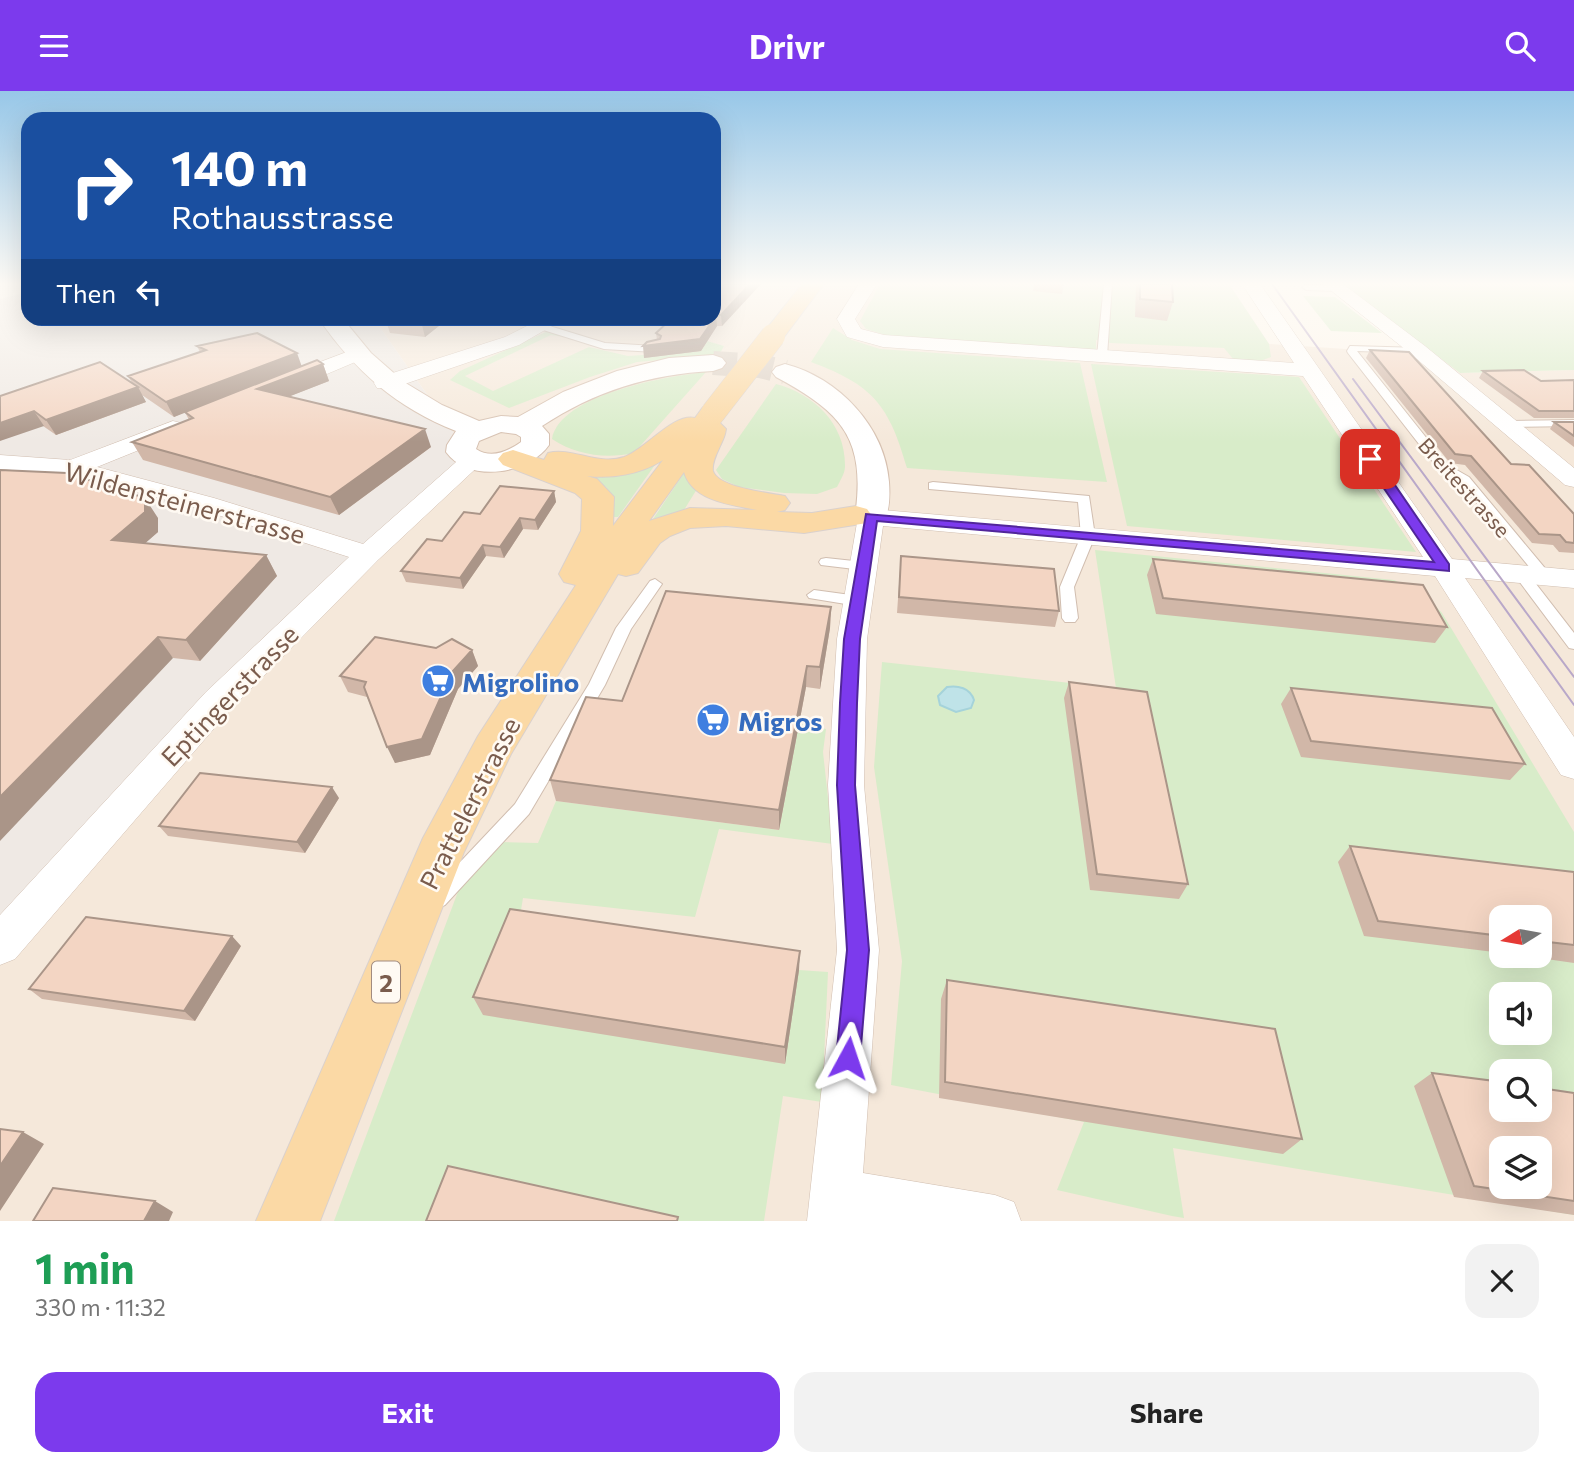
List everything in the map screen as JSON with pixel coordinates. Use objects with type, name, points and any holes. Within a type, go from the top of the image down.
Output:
[{"type":"main road","name":"Prattelerstrasse","points":[[288,1221],[440,852],[493,748],[638,513],[772,337]]},
{"type":"main road","points":[[523,443],[560,460],[609,470],[632,465],[651,455],[684,428],[713,413]]},
{"type":"main road","points":[[713,413],[711,437],[697,467],[706,486],[743,498],[863,516]]},
{"type":"main road","points":[[493,748],[597,531],[598,497],[523,443]]},
{"type":"main road","points":[[493,748],[640,545],[655,531],[695,517],[798,523],[863,516]]},
{"type":"street","points":[[346,337],[385,383],[476,445],[492,462],[523,443],[550,408],[619,379],[664,366],[713,362]]},
{"type":"street","points":[[385,383],[481,352],[517,337]]},
{"type":"street","points":[[864,337],[883,341],[1311,370]]},
{"type":"street","points":[[1288,337],[1574,765]]},
{"type":"street","points":[[1401,337],[1574,479]]},
{"type":"street","points":[[260,393],[360,353]]},
{"type":"street","points":[[785,372],[823,391],[859,426],[871,454],[875,495],[863,516],[860,583],[852,639],[846,785],[858,950],[834,1207],[995,1221]]},
{"type":"street","points":[[73,468],[198,418]]},
{"type":"street","name":"Eptingerstrasse","points":[[5,932],[218,701],[476,445]]},
{"type":"street","name":"Wildensteinerstrasse","points":[[0,462],[73,468],[205,503],[368,554]]},
{"type":"street","points":[[863,516],[1574,579]]},
{"type":"lane","points":[[582,337],[604,346],[655,349]]},
{"type":"lane","points":[[1102,356],[1104,337]]},
{"type":"lane","name":"Breitestrasse","points":[[1418,350],[1380,347],[1354,348],[1352,351],[1444,468],[1465,480],[1532,575]]},
{"type":"lane","points":[[1510,424],[1574,423]]},
{"type":"lane","points":[[933,486],[1084,499],[1088,536],[1067,587],[1070,618]]},
{"type":"lane","points":[[826,562],[860,583]]},
{"type":"lane","points":[[1532,575],[1574,644]]},
{"type":"lane","points":[[814,595],[860,583]]},
{"type":"lane","points":[[407,931],[522,809],[597,685],[624,628],[655,584]]},
{"type":"shaded area","points":[[0,337],[386,337],[473,460],[0,945]]},
{"type":"shaded area","points":[[386,337],[1264,337],[1269,344],[1437,355],[1460,373],[1574,370],[1574,1221],[0,1221],[0,945],[473,460]]},
{"type":"green space","points":[[535,337],[547,337],[465,376],[493,391],[589,347],[628,356],[701,351],[707,341],[724,346],[719,355],[637,362],[509,408],[450,380],[460,371]]},
{"type":"green space","points":[[827,337],[847,337],[880,349],[1080,363],[1107,482],[907,468],[893,428],[876,400],[850,379],[811,362]]},
{"type":"green space","points":[[891,337],[1264,337],[1269,344],[1271,357],[1260,361],[1234,360],[1224,348],[1096,340],[1096,351]]},
{"type":"green space","points":[[1412,337],[1574,337],[1574,370],[1460,373]]},
{"type":"green space","points":[[1091,364],[1299,377],[1416,552],[1127,526]]},
{"type":"green space","points":[[706,372],[634,453],[612,456],[591,454],[571,449],[552,439],[559,423],[574,410],[594,399],[643,383]]},
{"type":"green space","points":[[776,384],[815,403],[834,424],[844,451],[845,467],[837,487],[817,494],[739,487],[722,479],[716,470]]},
{"type":"green space","points":[[657,462],[618,517],[614,517],[614,501],[606,487],[557,464]]},
{"type":"green space","points":[[684,473],[697,489],[684,510],[653,519]]},
{"type":"green space","points":[[1095,550],[1394,580],[1423,593],[1442,613],[1574,832],[1574,1215],[1173,1148],[1184,1218],[1172,1216],[1057,1190],[1084,1122],[891,1085],[902,961],[874,767],[882,662],[1116,688]]},
{"type":"green space","points":[[799,723],[826,729],[823,752],[833,844],[719,829],[695,917],[523,898],[518,928],[828,972],[822,1102],[783,1096],[764,1221],[334,1221],[459,889],[499,842],[538,843],[556,801],[779,830]]},
{"type":"water","points":[[947,687],[967,690],[974,700],[971,708],[956,712],[940,705],[938,696]]},
{"type":"building","points":[[240,337],[264,337],[297,353],[166,402],[128,376],[206,350],[197,346]]},
{"type":"building","points":[[661,337],[702,337],[643,346],[647,342]]},
{"type":"building","points":[[1370,350],[1409,352],[1511,464],[1529,465],[1574,514],[1574,543],[1566,542],[1560,535],[1539,534],[1471,456],[1455,454]]},
{"type":"building","points":[[317,360],[323,364],[257,389],[425,429],[330,497],[132,442],[193,418],[185,412]]},
{"type":"building","points":[[100,362],[138,387],[46,420],[34,411],[0,423],[0,396]]},
{"type":"building","points":[[1524,370],[1541,381],[1574,380],[1574,411],[1539,411],[1483,371]]},
{"type":"building","points":[[1554,422],[1574,422],[1574,436]]},
{"type":"building","points":[[0,470],[67,473],[145,498],[145,512],[112,540],[266,555],[186,640],[158,637],[0,797]]},
{"type":"building","points":[[500,486],[554,491],[535,520],[520,518],[500,547],[483,545],[460,578],[401,571],[427,539],[442,541],[464,512],[480,514]]},
{"type":"building","points":[[901,556],[1054,569],[1059,611],[899,597]]},
{"type":"building","points":[[1153,559],[1423,585],[1447,627],[1163,598]]},
{"type":"building","name":"Migros","points":[[666,591],[831,607],[820,667],[807,666],[779,810],[550,780],[586,697],[622,701]]},
{"type":"building","points":[[375,637],[436,648],[452,639],[472,650],[452,672],[422,739],[387,747],[364,687],[366,682],[340,676]]},
{"type":"building","points":[[1069,682],[1147,692],[1188,884],[1097,874]]},
{"type":"building","points":[[1291,688],[1492,708],[1525,764],[1311,741]]},
{"type":"building","points":[[200,773],[332,787],[297,842],[159,826]]},
{"type":"building","points":[[1350,846],[1574,872],[1574,945],[1552,942],[1552,905],[1489,905],[1489,934],[1378,921]]},
{"type":"building","points":[[510,909],[800,951],[785,1047],[473,997]]},
{"type":"building","points":[[86,917],[232,936],[184,1011],[29,989]]},
{"type":"building","points":[[947,980],[1275,1029],[1302,1139],[945,1082]]},
{"type":"building","points":[[1432,1073],[1489,1080],[1489,1122],[1552,1122],[1552,1090],[1574,1093],[1574,1201],[1552,1198],[1552,1136],[1489,1136],[1489,1188],[1474,1186]]},
{"type":"building","points":[[0,1129],[23,1132],[0,1166]]},
{"type":"building","points":[[448,1166],[678,1217],[677,1221],[426,1221]]},
{"type":"building","points":[[53,1188],[155,1201],[144,1221],[33,1221]]},
{"type":"tunnel","points":[[713,363],[760,366],[785,372]]},
{"type":"tram line","points":[[1310,337],[1574,705]]},
{"type":"tram line","points":[[1353,379],[1574,677]]},
{"type":"place","name":"Migrolino","points":[[438,681]]},
{"type":"place","name":"Migros","points":[[713,720]]},
{"type":"route","points":[[848,1058],[858,950],[856,891],[846,785],[849,703],[852,639],[871,517],[1444,568],[1370,459]]}]
